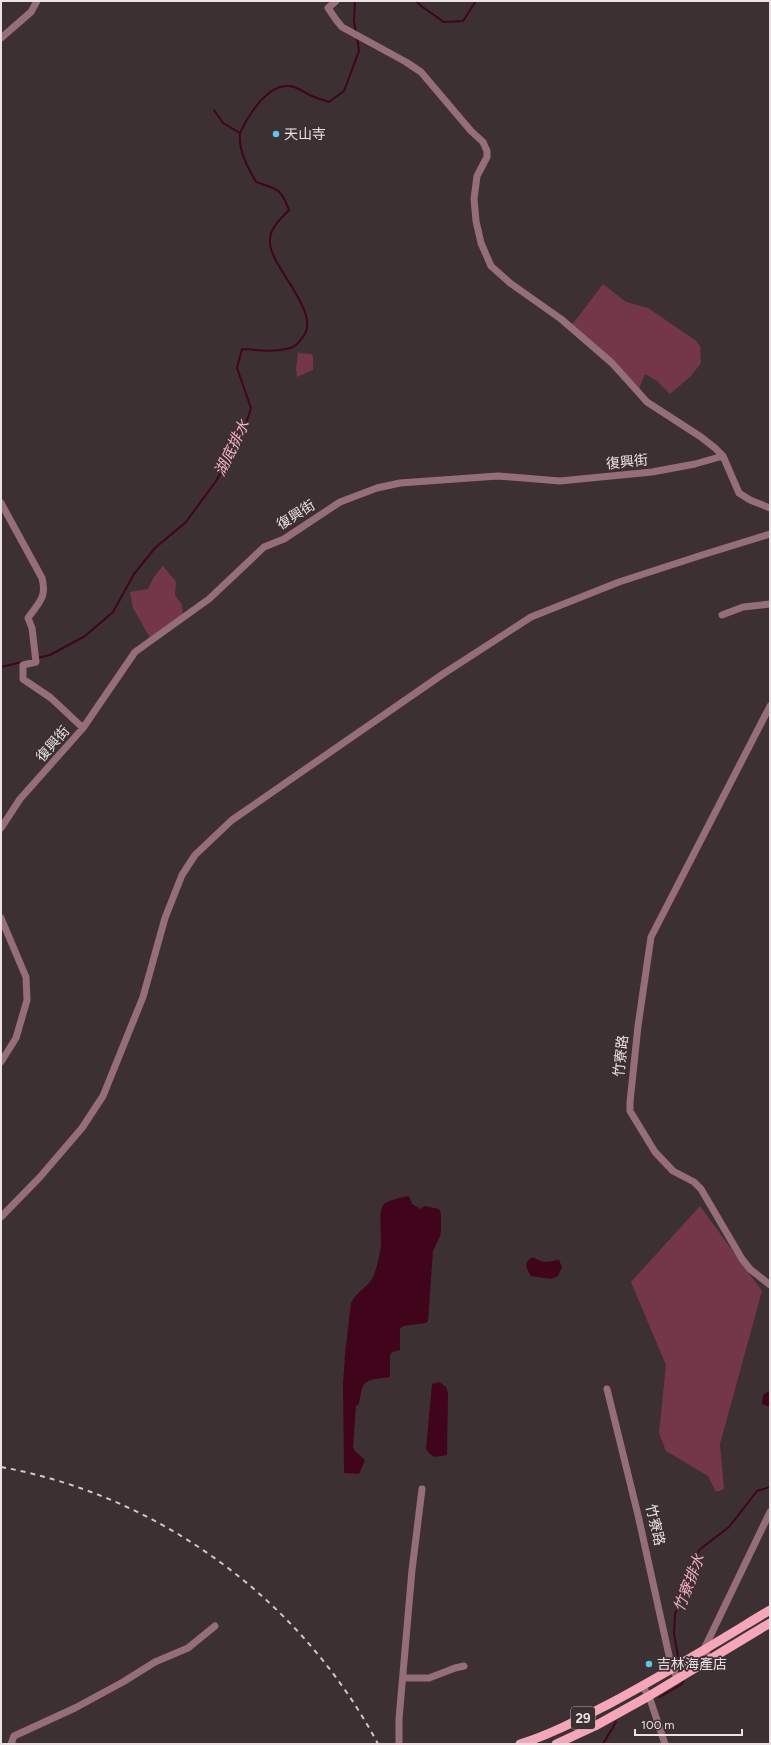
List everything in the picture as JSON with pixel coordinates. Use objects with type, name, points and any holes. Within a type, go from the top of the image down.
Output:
[{"type":"main road","name":"29","points":[[520,1744],[542,1737],[570,1724],[642,1686],[770,1610]]},
{"type":"main road","name":"29","points":[[556,1744],[595,1726],[649,1696],[770,1623]]},
{"type":"street","points":[[1,38],[31,12],[37,1]]},
{"type":"street","points":[[336,1],[328,8],[337,21],[352,33],[406,62],[421,72],[483,142],[487,151],[487,157],[477,176],[474,199],[476,220],[481,243],[491,266],[510,283],[561,319],[612,363],[647,402],[701,437],[723,456],[734,486],[739,493],[750,500],[770,508]]},
{"type":"street","name":"復興街","points":[[1,828],[20,799],[84,728],[136,652],[209,599],[264,547],[284,539],[340,502],[377,488],[400,483],[498,476],[560,481],[652,472],[695,464],[723,456]]},
{"type":"street","points":[[1,504],[42,578],[45,590],[42,598],[28,618],[32,628],[36,662],[22,665],[23,679],[51,698],[84,728]]},
{"type":"street","points":[[1,1217],[40,1177],[82,1128],[103,1096],[143,997],[165,918],[182,875],[195,856],[232,820],[443,674],[531,617],[626,580],[770,534]]},
{"type":"street","points":[[722,615],[743,607],[770,604]]},
{"type":"street","name":"竹寮路","points":[[770,706],[651,937],[638,1026],[630,1111],[655,1152],[673,1171],[694,1182],[701,1189],[742,1259],[750,1269],[770,1285]]},
{"type":"street","points":[[1,918],[26,977],[27,1000],[16,1038],[1,1062]]},
{"type":"street","name":"竹寮路","points":[[608,1389],[674,1668],[678,1678]]},
{"type":"street","points":[[399,1744],[399,1719],[404,1678],[412,1570],[422,1489]]},
{"type":"street","points":[[710,1660],[704,1649],[770,1512]]},
{"type":"street","points":[[11,1744],[14,1736],[75,1708],[123,1682],[155,1662],[188,1648],[215,1626]]},
{"type":"street","points":[[404,1678],[429,1678],[464,1666]]},
{"type":"street","points":[[642,1686],[649,1696],[664,1744]]},
{"type":"shaded area","points":[[603,284],[626,302],[648,308],[695,340],[700,346],[701,363],[691,376],[670,394],[657,381],[645,374],[638,394],[570,327]]},
{"type":"shaded area","points":[[298,353],[312,354],[313,370],[297,377],[296,369]]},
{"type":"shaded area","points":[[163,566],[176,582],[175,595],[182,605],[183,614],[150,638],[133,608],[130,592],[148,589],[154,577]]},
{"type":"shaded area","points":[[409,1196],[412,1204],[421,1209],[424,1206],[439,1209],[441,1214],[440,1236],[433,1251],[428,1321],[426,1323],[403,1326],[400,1329],[400,1350],[392,1352],[390,1355],[390,1377],[370,1380],[364,1385],[359,1404],[356,1406],[353,1448],[365,1460],[359,1474],[344,1473],[343,1384],[351,1303],[356,1295],[369,1283],[374,1275],[381,1249],[380,1217],[383,1206],[385,1203],[390,1201]]},
{"type":"shaded area","points":[[700,1206],[762,1291],[720,1444],[724,1489],[716,1492],[708,1476],[666,1451],[659,1433],[666,1365],[631,1282]]},
{"type":"shaded area","points":[[533,1257],[540,1261],[546,1262],[559,1260],[562,1267],[558,1276],[551,1279],[531,1276],[526,1265]]},
{"type":"shaded area","points":[[439,1382],[446,1387],[448,1393],[447,1455],[434,1457],[426,1449],[432,1384]]},
{"type":"shaded area","points":[[769,1391],[770,1407],[762,1404],[763,1395]]},
{"type":"waterway","points":[[355,1],[354,21],[356,33]]},
{"type":"waterway","points":[[416,1],[444,22],[463,21],[476,1]]},
{"type":"waterway","points":[[240,133],[259,102],[273,90],[281,87],[295,87],[314,97],[329,102],[344,91],[359,51],[357,38]]},
{"type":"waterway","name":"湖底排水","points":[[37,658],[50,655],[85,636],[113,612],[134,574],[155,548],[186,522],[216,481],[237,445],[251,408],[237,368],[242,349],[274,351],[287,349],[297,344],[307,328],[306,317],[302,304],[279,265],[270,243],[273,229],[289,210],[281,193],[274,188],[256,182],[242,152],[240,133],[223,123],[214,110]]},
{"type":"waterway","name":"湖底排水","points":[[1,667],[22,662]]},
{"type":"waterway","name":"竹寮排水","points":[[679,1661],[674,1634],[675,1614],[699,1550],[729,1527],[757,1491],[770,1487]]},
{"type":"waterway","name":"竹寮排水","points":[[660,1697],[682,1684],[684,1679]]},
{"type":"waterway","name":"竹寮排水","points":[[603,1744],[616,1722]]},
{"type":"railway","points":[[1,1467],[60,1481],[117,1502],[171,1530],[221,1563],[268,1601],[310,1644],[347,1692],[378,1744]]},
{"type":"place","name":"天山寺","points":[[276,134]]},
{"type":"place","name":"吉林海產店","points":[[649,1664]]}]
